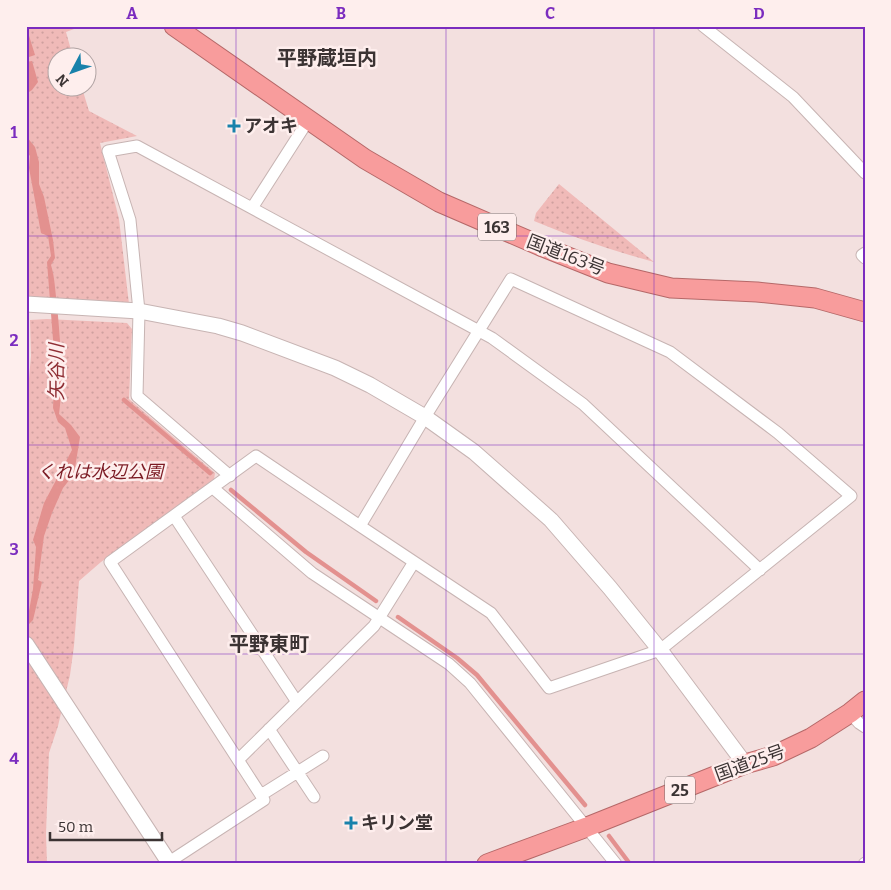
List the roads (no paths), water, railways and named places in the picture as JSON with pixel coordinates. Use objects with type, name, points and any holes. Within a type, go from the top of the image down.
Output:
[{"type":"highway","name":"国道163号","points":[[174,26],[365,159],[439,202],[543,247],[608,272],[671,288],[757,292],[815,298],[865,312]]},
{"type":"highway","name":"国道25号","points":[[486,864],[587,827],[745,764],[773,756],[811,738],[850,713],[865,700]]},
{"type":"street","points":[[703,26],[793,97],[865,173]]},
{"type":"street","points":[[252,208],[309,119]]},
{"type":"street","points":[[230,476],[137,396],[130,220],[108,151],[137,146],[492,338],[583,404],[760,570]]},
{"type":"street","points":[[865,253],[862,255],[865,258]]},
{"type":"street","points":[[26,644],[169,863],[264,800],[110,562],[256,456],[360,526],[491,613],[549,688],[660,650],[851,496],[778,433],[670,352],[511,279],[360,526]]},
{"type":"street","points":[[34,305],[133,311],[218,326],[334,368],[370,385],[425,417],[474,452],[551,520],[593,567],[660,650],[745,764]]},
{"type":"street","points":[[213,488],[312,573],[449,664],[470,683],[616,864]]},
{"type":"street","points":[[174,516],[297,702]]},
{"type":"street","points":[[238,760],[374,626],[414,562]]},
{"type":"street","points":[[850,713],[865,727]]},
{"type":"street","points":[[269,729],[314,797]]},
{"type":"street","points":[[261,795],[323,756]]},
{"type":"water","points":[[26,26],[35,55],[26,58]]},
{"type":"water","points":[[32,61],[38,82],[26,94],[26,62]]},
{"type":"water","name":"矢谷川","points":[[26,136],[35,147],[39,162],[39,184],[44,197],[53,240],[55,258],[51,265],[57,304],[61,359],[59,414],[80,437],[74,474],[63,488],[44,536],[38,580],[42,582],[33,620],[26,627],[26,613],[29,611],[33,589],[36,547],[33,540],[44,503],[72,450],[65,428],[58,422],[53,408],[55,365],[47,262],[51,256],[48,236],[41,233],[29,168],[30,156],[26,151]]},
{"type":"waterway","points":[[124,400],[210,473]]},
{"type":"waterway","points":[[231,490],[306,552],[376,601]]},
{"type":"waterway","points":[[398,617],[457,658],[477,675],[585,805]]},
{"type":"waterway","points":[[609,836],[630,864]]},
{"type":"place","name":"アオキ","points":[[234,126]]},
{"type":"place","name":"キリン堂","points":[[351,823]]},
{"type":"district","name":"平野蔵垣内","points":[[327,58]]},
{"type":"district","name":"平野東町","points":[[269,644]]},
{"type":"park label","name":"くれは水辺公園","points":[[100,472]]}]
